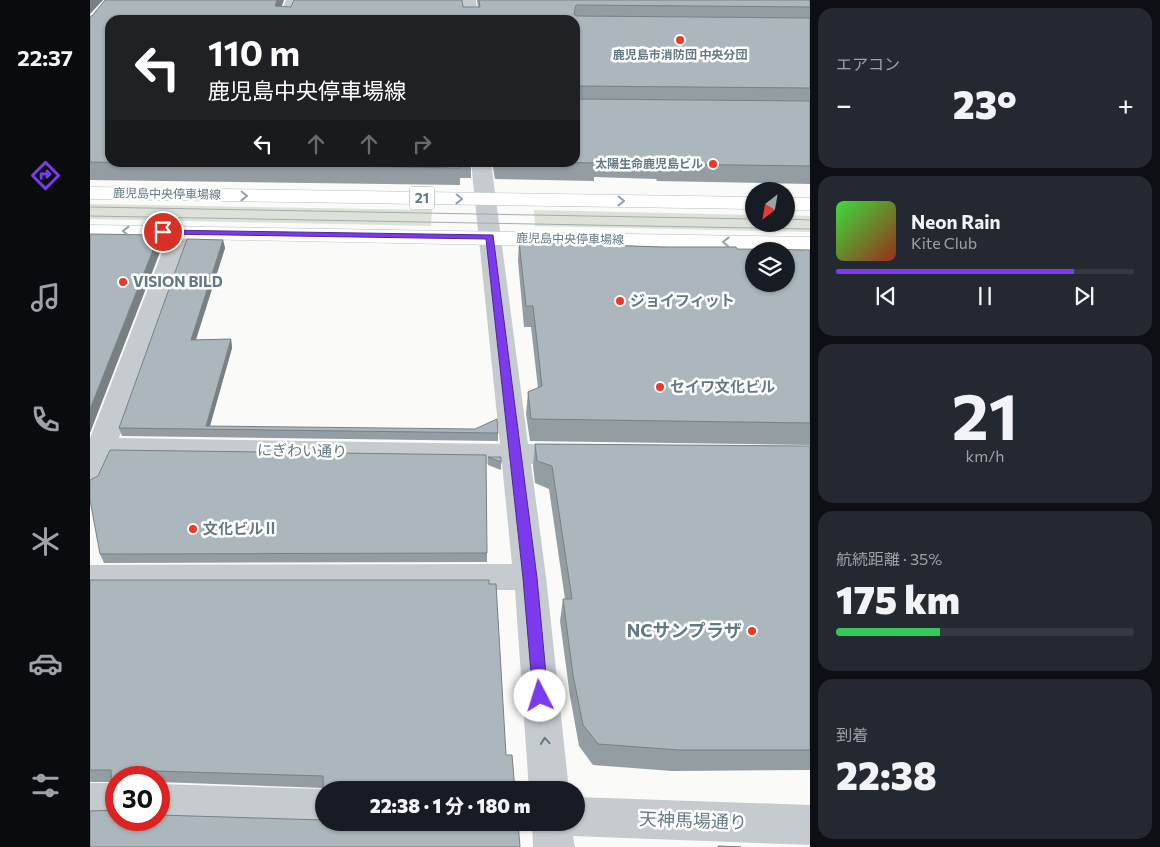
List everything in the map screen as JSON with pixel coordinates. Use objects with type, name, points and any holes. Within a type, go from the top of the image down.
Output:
[{"type":"main road","name":"鹿児島中央停車場線","points":[[90,193],[745,204]]},
{"type":"main road","points":[[795,204],[810,204]]},
{"type":"main road","name":"鹿児島中央停車場線","points":[[90,231],[810,244]]},
{"type":"street","points":[[287,15],[293,0]]},
{"type":"street","points":[[469,0],[470,15]]},
{"type":"street","points":[[482,167],[530,578],[548,781]]},
{"type":"street","points":[[90,478],[96,448],[181,232]]},
{"type":"street","name":"にぎわい通り","points":[[96,448],[602,455]]},
{"type":"street","points":[[90,578],[530,578]]},
{"type":"street","points":[[90,802],[105,802]]},
{"type":"street","points":[[170,804],[315,809]]},
{"type":"street","name":"天神馬場通り","points":[[585,817],[810,825]]},
{"type":"street","points":[[553,831],[554,847]]},
{"type":"shaded area","points":[[90,204],[432,210],[431,226],[90,219]]},
{"type":"shaded area","points":[[534,210],[745,215],[745,231],[535,226]]},
{"type":"shaded area","points":[[795,215],[810,216],[810,232],[795,232]]},
{"type":"building","points":[[105,0],[277,0],[275,6],[291,7],[294,0],[462,0],[463,7],[480,7],[479,0],[810,0],[810,7],[576,5],[575,15],[105,15],[105,162],[90,162],[90,16]]},
{"type":"building","points":[[580,16],[810,18],[810,88],[580,86]]},
{"type":"building","points":[[580,99],[810,101],[810,166],[660,164],[659,161],[594,160],[596,163],[580,163]]},
{"type":"building","points":[[398,167],[460,167],[460,168]]},
{"type":"building","points":[[90,234],[159,235],[90,409]]},
{"type":"building","points":[[187,239],[223,240],[191,340],[231,339],[206,426],[475,429],[497,419],[498,433],[119,428]]},
{"type":"building","points":[[519,241],[574,241],[574,244],[661,247],[736,247],[737,249],[745,249],[745,292],[795,292],[795,250],[810,250],[810,423],[531,419],[528,392],[542,386],[533,306],[526,306]]},
{"type":"building","points":[[535,444],[810,446],[810,750],[679,750],[598,744],[583,725],[573,675],[563,599],[572,599],[552,466],[537,461]]},
{"type":"building","points":[[110,450],[486,455],[487,553],[100,554],[90,500],[90,480],[98,476]]},
{"type":"building","points":[[488,457],[501,457],[501,462]]},
{"type":"building","points":[[90,580],[489,580],[489,584],[496,584],[506,755],[512,755],[514,781],[323,781],[323,776],[170,771],[170,766],[105,766],[105,770],[90,770]]},
{"type":"building","points":[[105,810],[105,831],[170,831],[170,815],[315,820],[315,831],[519,831],[520,847],[90,847],[90,811]]},
{"type":"tram line","points":[[90,207],[745,219]]},
{"type":"tram line","points":[[90,216],[810,229]]},
{"type":"tram line","points":[[795,219],[810,220]]},
{"type":"place","name":"鹿児島市消防団 中央分団","points":[[680,40]]},
{"type":"place","name":"太陽生命鹿児島ビル","points":[[713,164]]},
{"type":"place","name":"VISION BILD","points":[[123,282]]},
{"type":"place","name":"ジョイフィット","points":[[620,301]]},
{"type":"place","name":"セイワ文化ビル","points":[[660,387]]},
{"type":"place","name":"文化ビルⅡ","points":[[193,529]]},
{"type":"place","name":"NCサンプラザ","points":[[752,631]]},
{"type":"route","points":[[163,232],[490,237],[530,578],[540,696]]}]
